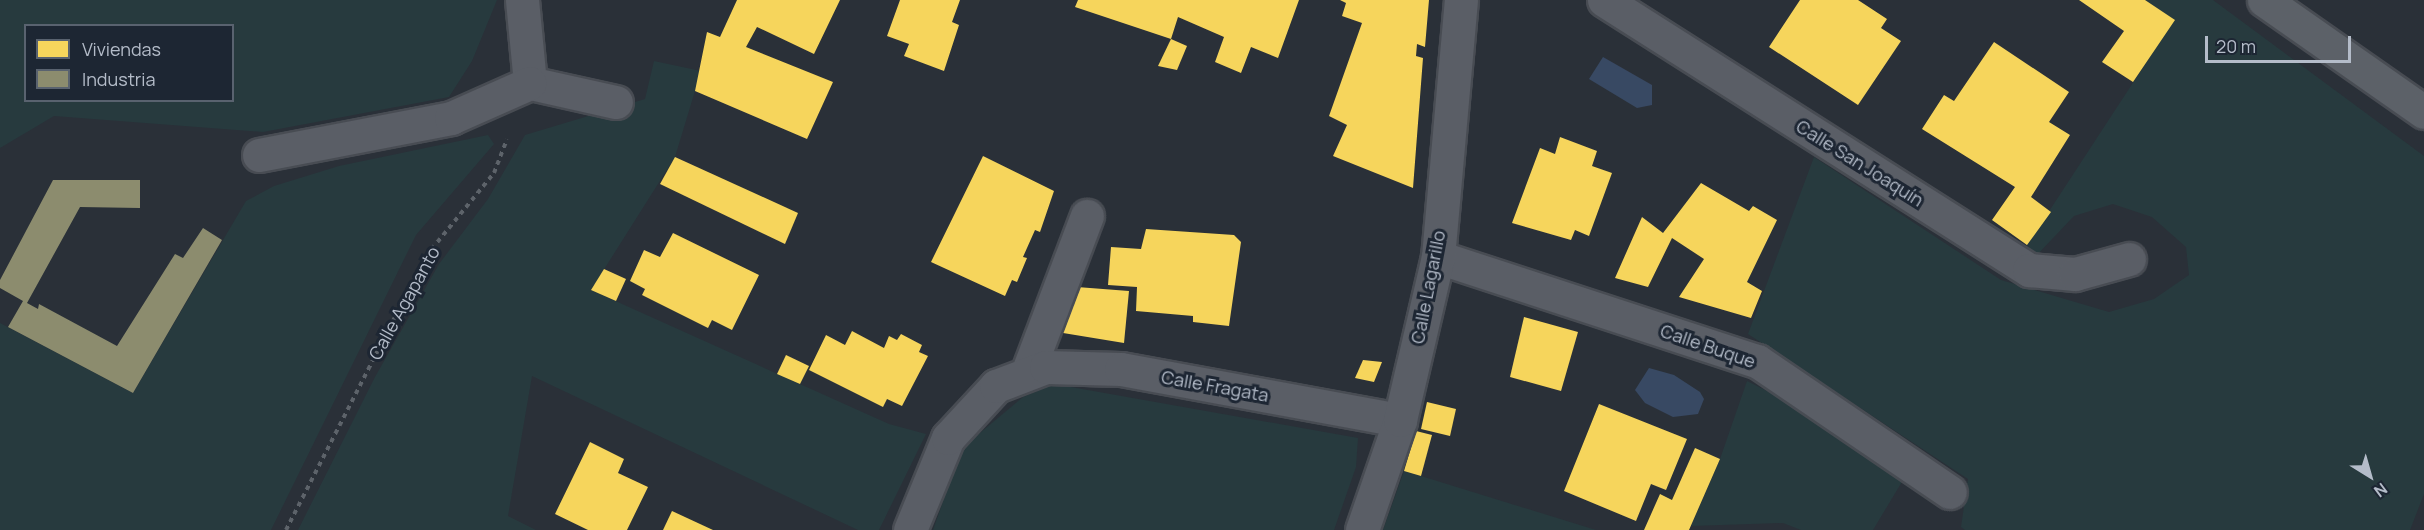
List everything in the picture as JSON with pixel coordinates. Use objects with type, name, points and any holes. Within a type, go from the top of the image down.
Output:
[{"type":"main road","points":[[2264,0],[2424,112]]},
{"type":"street","points":[[522,0],[530,83]]},
{"type":"street","name":"Calle Lagarillo","points":[[1362,530],[1400,420],[1438,257],[1461,0]]},
{"type":"street","name":"Calle San Joaquín","points":[[1604,0],[2029,270],[2074,274],[2129,259]]},
{"type":"street","points":[[259,155],[452,118],[530,83],[616,102]]},
{"type":"street","points":[[1028,371],[1087,216]]},
{"type":"street","name":"Calle Buque","points":[[1438,257],[1757,361],[1950,492]]},
{"type":"street","name":"Calle Fragata","points":[[910,530],[948,438],[996,386],[1028,371],[1046,367],[1121,369],[1400,420]]},
{"type":"path","name":"Calle Agapanto","points":[[286,530],[426,256],[494,173],[530,83]]},
{"type":"green space","points":[[0,0],[497,0],[472,61],[449,97],[263,132],[54,116],[0,148]]},
{"type":"green space","points":[[2145,0],[2213,0],[2424,156],[2424,494],[2410,530],[1965,530],[1961,527],[1968,479],[1748,334],[1814,157],[2001,280],[2109,312],[2154,299],[2189,275],[2186,247],[2152,217],[2113,204],[2074,216],[2036,256],[2027,245],[2174,20]]},
{"type":"green space","points":[[654,61],[701,71],[675,157],[591,290],[889,424],[926,434],[879,530],[858,530],[532,376],[508,516],[536,530],[298,530],[375,377],[439,264],[488,199],[525,135],[645,99]]},
{"type":"green space","points":[[488,135],[494,144],[416,235],[271,530],[0,530],[0,323],[133,393],[246,201],[274,186],[339,166]]},
{"type":"green space","points":[[1747,381],[1817,416],[1903,480],[1873,530],[1801,530],[1783,523],[1691,526],[1720,459]]},
{"type":"green space","points":[[1054,384],[1358,438],[1356,467],[1334,530],[933,530],[962,448],[1023,397]]},
{"type":"green space","points":[[1404,471],[1421,476],[1596,530],[1383,530]]},
{"type":"water","points":[[1603,57],[1652,85],[1652,105],[1637,108],[1589,79]]},
{"type":"water","points":[[1649,368],[1674,375],[1700,392],[1704,399],[1698,414],[1673,417],[1645,403],[1635,390]]},
{"type":"building: Viviendas","points":[[737,0],[840,0],[814,54],[757,27],[746,47],[833,82],[807,139],[695,91],[707,32],[720,37]]},
{"type":"building: Viviendas","points":[[900,0],[960,0],[952,22],[959,25],[944,71],[904,56],[909,44],[887,36]]},
{"type":"building: Viviendas","points":[[1078,0],[1299,0],[1278,58],[1251,47],[1241,73],[1215,62],[1224,37],[1178,17],[1171,39],[1075,7]]},
{"type":"building: Viviendas","points":[[1340,0],[1429,0],[1425,47],[1417,44],[1416,56],[1423,58],[1413,188],[1333,156],[1347,125],[1329,116],[1362,23],[1342,16],[1346,3]]},
{"type":"building: Viviendas","points":[[1800,0],[1858,0],[1887,19],[1881,28],[1901,41],[1858,105],[1769,47]]},
{"type":"building: Viviendas","points":[[2079,0],[2145,0],[2175,20],[2133,82],[2102,62],[2124,31]]},
{"type":"building: Viviendas","points":[[1171,39],[1187,46],[1177,70],[1158,66]]},
{"type":"building: Viviendas","points":[[1994,42],[2069,92],[2049,122],[2070,135],[2031,197],[2051,212],[2027,245],[1992,220],[2015,187],[1922,129],[1944,95],[1954,101]]},
{"type":"building: Viviendas","points":[[1560,137],[1597,151],[1592,166],[1612,173],[1589,236],[1575,230],[1571,240],[1512,223],[1540,148],[1555,154]]},
{"type":"building: Viviendas","points":[[983,156],[1054,191],[1040,232],[1035,230],[1023,257],[1027,258],[1017,282],[1012,280],[1005,296],[931,262]]},
{"type":"building: Viviendas","points":[[675,157],[798,213],[785,244],[660,184]]},
{"type":"building: Viviendas","points":[[1701,183],[1749,211],[1753,206],[1777,220],[1747,282],[1762,291],[1751,318],[1679,297],[1704,259],[1672,238],[1648,287],[1615,278],[1642,217],[1663,233]]},
{"type":"building: Viviendas","points":[[1146,229],[1234,235],[1241,242],[1229,326],[1193,322],[1193,316],[1136,311],[1137,287],[1108,285],[1111,247],[1141,249]]},
{"type":"building: Viviendas","points":[[673,233],[759,275],[732,330],[712,320],[708,328],[642,295],[645,289],[630,281],[644,250],[660,257]]},
{"type":"building: Viviendas","points":[[604,269],[626,279],[616,301],[591,290]]},
{"type":"building: Viviendas","points":[[1077,287],[1129,291],[1124,343],[1057,332]]},
{"type":"building: Viviendas","points":[[1524,317],[1578,332],[1561,391],[1510,377]]},
{"type":"building: Viviendas","points":[[852,331],[884,348],[889,336],[897,340],[901,334],[922,345],[919,352],[928,356],[902,406],[887,399],[883,407],[809,370],[826,335],[845,345]]},
{"type":"building: Viviendas","points":[[786,355],[809,366],[800,384],[777,374]]},
{"type":"building: Viviendas","points":[[1363,360],[1382,362],[1374,382],[1355,378]]},
{"type":"building: Viviendas","points":[[1427,402],[1456,409],[1450,436],[1421,429]]},
{"type":"building: Viviendas","points":[[1599,404],[1687,439],[1666,490],[1651,484],[1636,521],[1564,491]]},
{"type":"building: Viviendas","points":[[1416,431],[1432,435],[1421,476],[1404,471]]},
{"type":"building: Viviendas","points":[[590,442],[624,459],[618,473],[648,487],[627,530],[588,530],[555,514]]},
{"type":"building: Viviendas","points":[[1695,448],[1720,459],[1689,530],[1644,530],[1660,494],[1672,500]]},
{"type":"building: Viviendas","points":[[672,511],[713,530],[663,530]]},
{"type":"building: Industria","points":[[53,180],[140,180],[140,208],[80,207],[27,303],[38,309],[39,304],[117,346],[175,254],[183,258],[203,228],[222,240],[133,393],[8,327],[23,301],[0,288],[0,280]]}]
